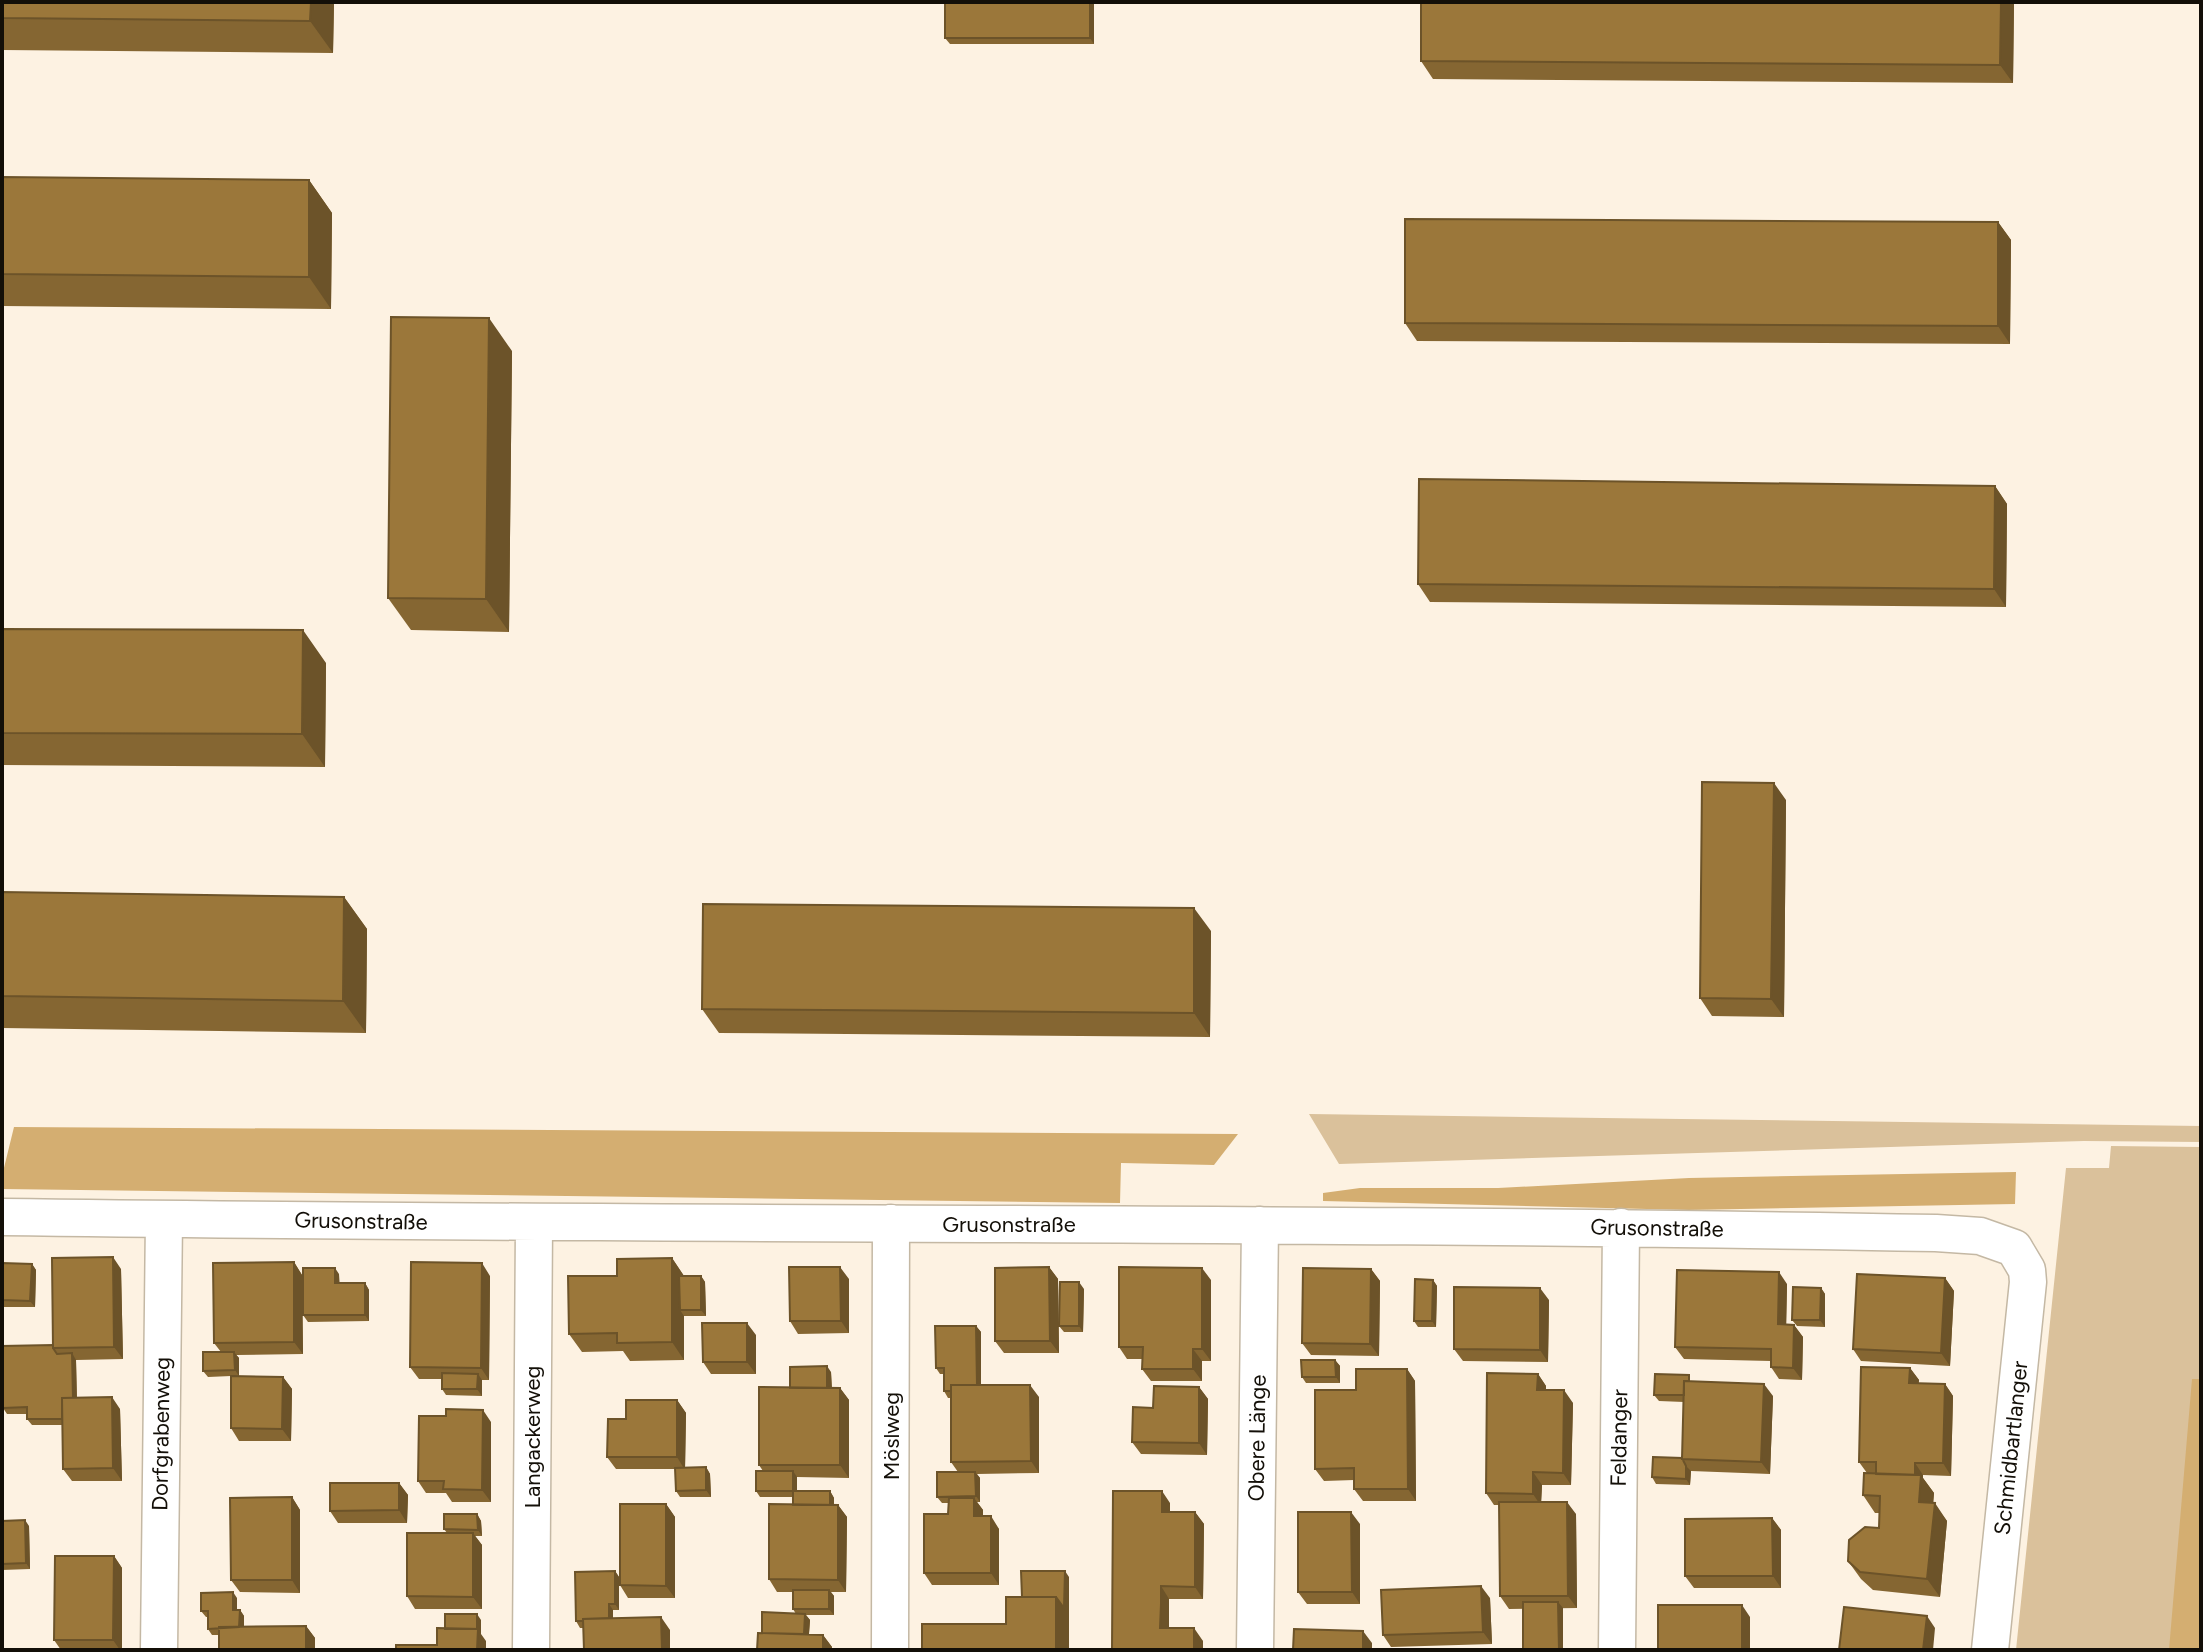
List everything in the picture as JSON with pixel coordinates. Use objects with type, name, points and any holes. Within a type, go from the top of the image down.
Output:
[{"type":"street","name":"Grusonstraße","points":[[2,1217],[534,1224],[1621,1227],[1936,1233],[1980,1236],[2014,1248]]},
{"type":"street","name":"Dorfgrabenweg","points":[[159,1650],[164,1219]]},
{"type":"street","name":"Möslweg","points":[[890,1650],[891,1223]]},
{"type":"street","name":"Langackerweg","points":[[531,1650],[534,1224]]},
{"type":"street","name":"Obere Länge","points":[[1255,1650],[1260,1225]]},
{"type":"street","name":"Feldanger","points":[[1617,1650],[1621,1227]]},
{"type":"street","name":"Schmidbartlanger","points":[[1990,1650],[2028,1282],[2027,1270],[2014,1248]]},
{"type":"shaded area","points":[[1309,1114],[2201,1126],[2201,1142],[2084,1141],[1339,1164]]},
{"type":"shaded area","points":[[14,1127],[1238,1134],[1214,1165],[1121,1163],[1120,1203],[2,1189],[2,1176]]},
{"type":"shaded area","points":[[2111,1146],[2201,1147],[2201,1650],[2016,1650],[2066,1168],[2109,1168]]},
{"type":"shaded area","points":[[2016,1172],[2015,1204],[1688,1210],[1323,1201],[1323,1193],[1360,1188],[1498,1188],[1689,1178]]},
{"type":"shaded area","points":[[2192,1379],[2201,1379],[2201,1650],[2169,1650]]},
{"type":"building","points":[[2,2],[311,2],[310,21],[2,18]]},
{"type":"building","points":[[945,2],[1090,2],[1090,38],[945,38]]},
{"type":"building","points":[[1421,2],[2001,2],[2000,65],[1421,61]]},
{"type":"building","points":[[2,177],[309,180],[309,277],[2,274]]},
{"type":"building","points":[[1405,219],[1998,222],[1998,326],[1405,323]]},
{"type":"building","points":[[391,317],[489,318],[486,599],[388,598]]},
{"type":"building","points":[[1419,479],[1995,486],[1994,589],[1418,584]]},
{"type":"building","points":[[2,629],[303,630],[302,734],[2,733]]},
{"type":"building","points":[[1702,782],[1774,783],[1771,999],[1700,998]]},
{"type":"building","points":[[2,892],[344,897],[343,1001],[2,996]]},
{"type":"building","points":[[703,904],[1194,908],[1194,1013],[702,1009]]},
{"type":"building","points":[[113,1257],[114,1347],[53,1348],[52,1258]]},
{"type":"building","points":[[672,1258],[672,1342],[617,1343],[617,1333],[569,1334],[568,1276],[617,1276],[617,1259]]},
{"type":"building","points":[[294,1262],[294,1342],[214,1343],[213,1263]]},
{"type":"building","points":[[411,1262],[482,1263],[481,1368],[410,1367]]},
{"type":"building","points":[[2,1263],[32,1264],[30,1301],[2,1300]]},
{"type":"building","points":[[789,1267],[840,1267],[841,1321],[790,1321]]},
{"type":"building","points":[[1049,1267],[1050,1341],[995,1341],[995,1268]]},
{"type":"building","points":[[1119,1267],[1202,1268],[1202,1349],[1193,1349],[1193,1369],[1142,1369],[1143,1347],[1119,1347]]},
{"type":"building","points":[[303,1268],[335,1268],[335,1283],[365,1283],[365,1315],[303,1315]]},
{"type":"building","points":[[1303,1268],[1371,1269],[1370,1344],[1302,1343]]},
{"type":"building","points":[[1677,1270],[1779,1272],[1778,1324],[1794,1325],[1793,1368],[1771,1367],[1771,1349],[1675,1347]]},
{"type":"building","points":[[1857,1274],[1945,1278],[1941,1353],[1853,1349]]},
{"type":"building","points":[[679,1276],[701,1276],[701,1310],[680,1310]]},
{"type":"building","points":[[1415,1279],[1433,1280],[1432,1321],[1414,1321]]},
{"type":"building","points":[[1060,1282],[1079,1282],[1079,1326],[1059,1326]]},
{"type":"building","points":[[1454,1287],[1540,1288],[1540,1350],[1454,1349]]},
{"type":"building","points":[[1793,1287],[1821,1288],[1820,1320],[1792,1320]]},
{"type":"building","points":[[702,1323],[747,1323],[747,1362],[703,1362]]},
{"type":"building","points":[[935,1326],[976,1326],[977,1385],[951,1385],[951,1391],[944,1391],[944,1368],[936,1368]]},
{"type":"building","points":[[53,1345],[57,1354],[72,1353],[73,1398],[62,1398],[62,1419],[27,1419],[27,1407],[3,1408],[2,1346]]},
{"type":"building","points":[[203,1352],[234,1352],[235,1370],[203,1371]]},
{"type":"building","points":[[1301,1360],[1335,1360],[1336,1377],[1302,1377]]},
{"type":"building","points":[[827,1366],[827,1388],[790,1388],[790,1367]]},
{"type":"building","points":[[1861,1367],[1910,1368],[1909,1383],[1945,1384],[1943,1463],[1915,1463],[1915,1475],[1876,1474],[1876,1462],[1859,1462]]},
{"type":"building","points":[[1356,1369],[1407,1369],[1408,1489],[1354,1489],[1354,1468],[1315,1469],[1315,1390],[1356,1390]]},
{"type":"building","points":[[442,1373],[478,1374],[477,1389],[442,1389]]},
{"type":"building","points":[[1487,1373],[1538,1374],[1537,1390],[1564,1390],[1563,1473],[1533,1472],[1533,1494],[1486,1493]]},
{"type":"building","points":[[1655,1374],[1689,1375],[1689,1381],[1684,1381],[1684,1395],[1654,1395]]},
{"type":"building","points":[[231,1376],[283,1377],[282,1429],[231,1428]]},
{"type":"building","points":[[1684,1381],[1764,1384],[1761,1462],[1682,1459]]},
{"type":"building","points":[[951,1385],[1030,1385],[1031,1461],[951,1462]]},
{"type":"building","points":[[1154,1386],[1199,1387],[1199,1443],[1132,1442],[1133,1407],[1153,1408]]},
{"type":"building","points":[[759,1387],[840,1388],[840,1465],[759,1465]]},
{"type":"building","points":[[112,1397],[113,1468],[63,1469],[62,1398]]},
{"type":"building","points":[[626,1400],[677,1400],[677,1457],[607,1457],[608,1419],[626,1419]]},
{"type":"building","points":[[446,1409],[483,1410],[482,1490],[443,1489],[444,1481],[418,1481],[419,1416],[446,1416]]},
{"type":"building","points":[[1653,1457],[1682,1458],[1686,1466],[1686,1479],[1652,1477]]},
{"type":"building","points":[[706,1467],[706,1490],[676,1491],[675,1468]]},
{"type":"building","points":[[756,1471],[793,1471],[793,1491],[756,1491]]},
{"type":"building","points":[[937,1472],[975,1472],[976,1496],[937,1497]]},
{"type":"building","points":[[1864,1473],[1921,1475],[1919,1502],[1935,1503],[1927,1579],[1860,1572],[1848,1561],[1849,1540],[1865,1527],[1879,1528],[1880,1496],[1863,1495]]},
{"type":"building","points":[[330,1483],[399,1483],[399,1510],[330,1511]]},
{"type":"building","points":[[793,1491],[830,1491],[830,1505],[793,1505]]},
{"type":"building","points":[[1113,1491],[1162,1491],[1162,1512],[1195,1512],[1195,1587],[1161,1586],[1160,1628],[1194,1628],[1194,1650],[1112,1650]]},
{"type":"building","points":[[292,1497],[292,1580],[231,1580],[230,1498]]},
{"type":"building","points":[[949,1498],[974,1498],[974,1516],[991,1516],[991,1573],[924,1573],[924,1514],[948,1514]]},
{"type":"building","points":[[1499,1502],[1567,1502],[1568,1596],[1500,1596]]},
{"type":"building","points":[[620,1504],[666,1504],[666,1586],[620,1585]]},
{"type":"building","points":[[769,1504],[838,1505],[838,1580],[769,1579]]},
{"type":"building","points":[[1298,1512],[1351,1512],[1352,1592],[1298,1592]]},
{"type":"building","points":[[444,1514],[477,1514],[478,1530],[444,1529]]},
{"type":"building","points":[[1772,1518],[1773,1576],[1685,1576],[1685,1519]]},
{"type":"building","points":[[25,1520],[26,1563],[2,1564],[2,1521]]},
{"type":"building","points":[[407,1533],[473,1533],[473,1597],[407,1596]]},
{"type":"building","points":[[55,1556],[114,1556],[113,1640],[54,1640]]},
{"type":"building","points":[[615,1571],[615,1604],[609,1604],[609,1618],[576,1621],[575,1572]]},
{"type":"building","points":[[1021,1571],[1065,1571],[1064,1608],[1056,1597],[1022,1597]]},
{"type":"building","points":[[1481,1586],[1483,1632],[1383,1635],[1381,1590]]},
{"type":"building","points":[[793,1590],[829,1590],[829,1609],[793,1609]]},
{"type":"building","points":[[233,1592],[233,1610],[240,1610],[239,1627],[208,1629],[208,1611],[201,1611],[201,1593]]},
{"type":"building","points":[[1006,1597],[1056,1597],[1056,1650],[922,1650],[922,1624],[1006,1624]]},
{"type":"building","points":[[1523,1602],[1558,1602],[1559,1650],[1523,1650]]},
{"type":"building","points":[[1658,1605],[1742,1605],[1742,1650],[1658,1650]]},
{"type":"building","points":[[1844,1607],[1927,1616],[1923,1650],[1839,1650]]},
{"type":"building","points":[[762,1612],[805,1614],[804,1634],[762,1633]]},
{"type":"building","points":[[445,1614],[477,1614],[477,1629],[445,1629]]},
{"type":"building","points":[[661,1617],[662,1650],[584,1650],[583,1619]]},
{"type":"building","points":[[306,1626],[306,1650],[219,1650],[219,1627]]},
{"type":"building","points":[[437,1628],[478,1629],[477,1650],[396,1650],[396,1645],[437,1645]]},
{"type":"building","points":[[1294,1629],[1363,1631],[1363,1650],[1293,1650]]},
{"type":"building","points":[[758,1633],[823,1635],[823,1650],[757,1650]]}]
